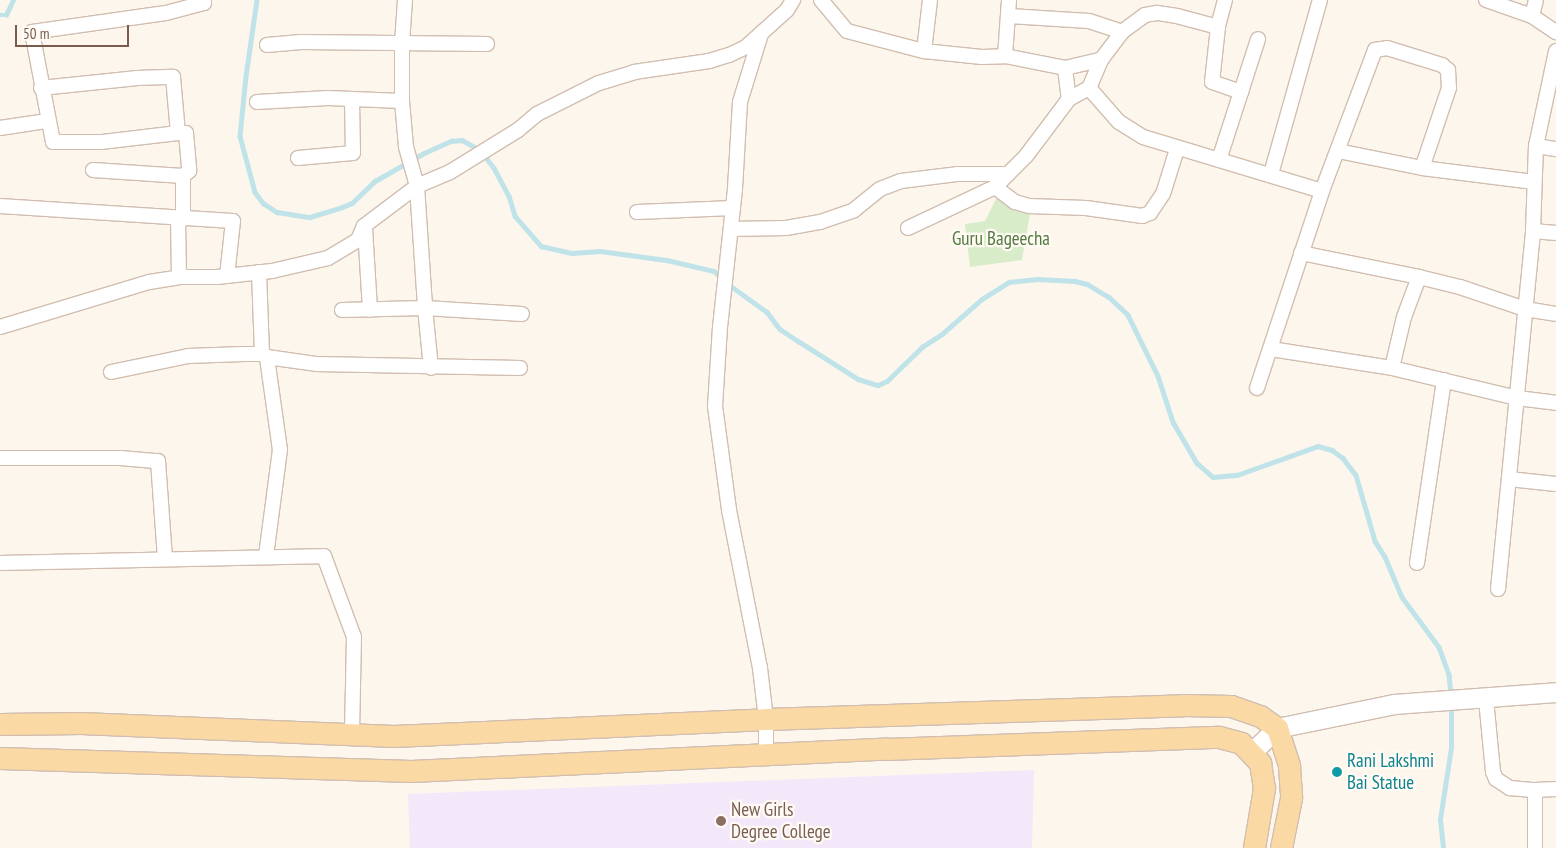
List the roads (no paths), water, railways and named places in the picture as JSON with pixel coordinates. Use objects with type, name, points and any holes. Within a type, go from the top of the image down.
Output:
[{"type":"main road","points":[[0,724],[81,723],[394,736],[766,719],[1184,705],[1231,706],[1260,716],[1277,728],[1289,766],[1291,798],[1281,848]]},
{"type":"main road","points":[[0,758],[411,771],[766,754],[1219,737],[1241,743],[1260,763],[1264,788],[1254,848]]},
{"type":"street","points":[[93,170],[183,176],[189,171],[186,134],[178,133],[101,142],[53,142],[41,88],[32,32],[166,13],[204,3],[204,0]]},
{"type":"street","points":[[405,0],[402,44],[402,101],[406,147],[417,186],[425,308],[432,368]]},
{"type":"street","points":[[0,327],[149,282],[179,277],[228,276],[259,272],[328,258],[358,240],[364,226],[417,186],[450,172],[518,130],[537,114],[600,83],[634,72],[709,61],[746,47],[787,10],[793,0]]},
{"type":"street","points":[[821,0],[847,31],[924,51],[982,57],[1005,56],[1065,68],[1101,60]]},
{"type":"street","points":[[924,51],[930,0]]},
{"type":"street","points":[[1005,56],[1010,16],[1009,0]]},
{"type":"street","points":[[1225,0],[1218,28],[1212,82],[1241,92]]},
{"type":"street","points":[[1271,174],[1320,0]]},
{"type":"street","points":[[1486,0],[1532,16],[1556,32]]},
{"type":"street","points":[[1532,16],[1536,0]]},
{"type":"street","points":[[908,228],[995,187],[1026,156],[1069,99],[1088,88],[1101,60],[1122,32],[1160,6],[1218,28]]},
{"type":"street","points":[[1010,16],[1088,22],[1122,32]]},
{"type":"street","points":[[761,33],[740,102],[733,208],[720,327],[715,406],[729,510],[760,668],[766,719],[766,754]]},
{"type":"street","points":[[1220,160],[1258,39]]},
{"type":"street","points":[[267,45],[301,42],[487,44]]},
{"type":"street","points":[[1257,388],[1322,192],[1370,59],[1375,50],[1387,48],[1442,65],[1448,70],[1449,88],[1422,168]]},
{"type":"street","points":[[1498,589],[1533,231],[1536,146],[1556,50]]},
{"type":"street","points":[[1065,68],[1069,99]]},
{"type":"street","points":[[41,88],[137,78],[173,77],[178,133]]},
{"type":"street","points":[[1088,88],[1119,122],[1143,137],[1271,174],[1322,192]]},
{"type":"street","points":[[257,102],[328,98],[352,101],[402,101]]},
{"type":"street","points":[[298,158],[354,153],[352,101]]},
{"type":"street","points":[[0,128],[48,121]]},
{"type":"street","points":[[1536,146],[1556,149]]},
{"type":"street","points":[[995,187],[1015,202],[1029,206],[1086,208],[1142,216],[1150,213],[1163,194],[1177,148]]},
{"type":"street","points":[[1338,151],[1422,168],[1534,182]]},
{"type":"street","points":[[731,229],[786,228],[820,222],[854,210],[880,190],[901,181],[957,174],[1008,174]]},
{"type":"street","points":[[179,277],[183,176]]},
{"type":"street","points":[[0,206],[90,210],[181,219],[233,221],[228,276]]},
{"type":"street","points":[[637,212],[733,208]]},
{"type":"street","points":[[364,226],[370,310]]},
{"type":"street","points":[[1533,231],[1556,233]]},
{"type":"street","points":[[1301,253],[1419,277],[1460,287],[1525,309],[1556,314]]},
{"type":"street","points":[[259,272],[265,356],[280,450],[266,556]]},
{"type":"street","points":[[1392,368],[1404,317],[1419,277]]},
{"type":"street","points":[[342,310],[425,308],[522,314]]},
{"type":"street","points":[[1271,349],[1392,368],[1517,398],[1556,403]]},
{"type":"street","points":[[111,372],[188,356],[265,356],[316,364],[432,368],[520,368]]},
{"type":"street","points":[[1417,563],[1444,380]]},
{"type":"street","points":[[0,458],[120,458],[158,461],[165,559]]},
{"type":"street","points":[[1509,479],[1556,484]]},
{"type":"street","points":[[0,563],[324,556],[354,637],[352,734]]},
{"type":"street","points":[[1251,753],[1277,728],[1394,704],[1486,699],[1556,692]]},
{"type":"street","points":[[1486,699],[1493,772],[1496,779],[1501,784],[1510,788],[1556,789]]},
{"type":"street","points":[[1534,790],[1535,848]]},
{"type":"waterway","points":[[0,15],[6,15],[13,0]]},
{"type":"waterway","points":[[257,0],[240,136],[255,192],[263,203],[277,212],[310,217],[342,207],[352,203],[375,181],[424,153],[451,141],[462,140],[480,150],[494,168],[509,196],[515,216],[541,246],[572,253],[600,251],[667,260],[714,271],[723,279]]},
{"type":"waterway","points":[[728,284],[767,312],[780,329],[858,379],[878,385],[887,381],[922,347],[942,334],[982,299],[1009,282],[1037,279],[1075,281],[1087,284],[1109,297],[1128,315],[1158,376],[1173,422],[1197,463],[1213,477],[1237,475],[1318,446],[1332,450],[1343,458],[1356,475],[1375,541],[1385,557],[1402,597],[1439,647],[1449,675],[1451,695]]},
{"type":"waterway","points":[[1443,848],[1440,819],[1451,748],[1451,705]]},
{"type":"place","name":"Rani Lakshmi Bai Statue","points":[[1337,772]]},
{"type":"place","name":"New Girls Degree College","points":[[721,821]]},
{"type":"park label","name":"Guru Bageecha","points":[[1001,239]]}]
